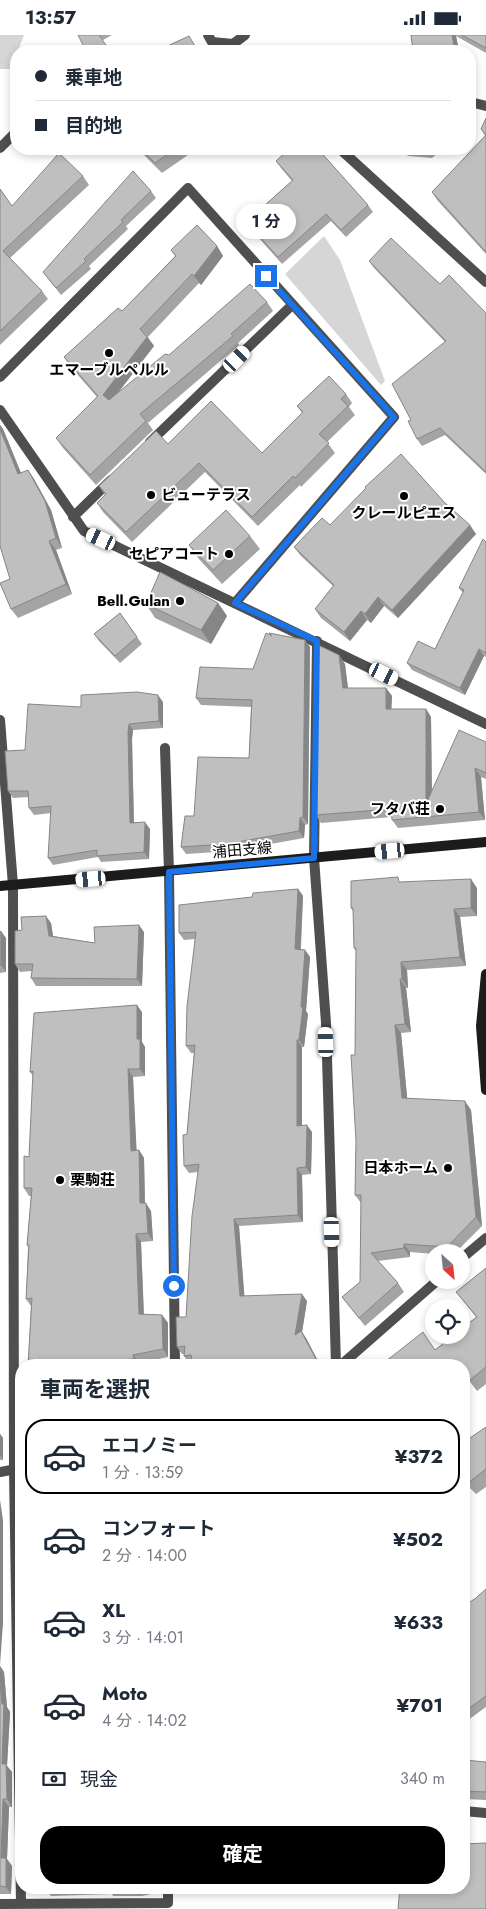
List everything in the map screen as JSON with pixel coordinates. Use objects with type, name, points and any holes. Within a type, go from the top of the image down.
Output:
[{"type":"street","points":[[208,35],[212,42],[233,44],[245,35]]},
{"type":"street","points":[[0,148],[10,138]]},
{"type":"street","points":[[347,155],[486,282]]},
{"type":"street","points":[[0,377],[188,188],[292,306],[394,417],[235,603]]},
{"type":"street","points":[[144,449],[292,306]]},
{"type":"street","points":[[0,410],[84,531],[317,641],[486,724]]},
{"type":"street","points":[[73,517],[122,469]]},
{"type":"street","points":[[317,641],[314,858],[326,1023],[336,1359]]},
{"type":"street","points":[[0,720],[12,885],[17,1359]]},
{"type":"street","points":[[164,747],[169,872],[175,1359]]},
{"type":"street","name":"浦田支線","points":[[0,887],[486,842]]},
{"type":"street","points":[[486,974],[481,1025],[486,1090]]},
{"type":"street","points":[[470,1251],[486,1237]]},
{"type":"street","points":[[348,1359],[428,1289]]},
{"type":"street","points":[[0,1472],[15,1470]]},
{"type":"street","points":[[470,1812],[486,1813]]},
{"type":"street","points":[[21,1894],[21,1904]]},
{"type":"street","points":[[0,1904],[168,1903],[168,1894]]},
{"type":"shaded area","points":[[0,35],[24,35],[20,45],[10,45],[10,69],[0,69]]},
{"type":"shaded area","points":[[324,236],[340,260],[385,381],[381,385],[285,274]]},
{"type":"building","points":[[78,35],[99,35],[106,45],[83,45]]},
{"type":"building","points":[[411,35],[452,35],[454,45],[412,45]]},
{"type":"building","points":[[462,35],[486,35],[486,48]]},
{"type":"building","points":[[189,36],[194,45],[170,45]]},
{"type":"building","points":[[486,118],[486,135],[481,129]]},
{"type":"building","points":[[486,135],[486,252],[432,192],[467,155],[476,155],[476,146]]},
{"type":"building","points":[[57,155],[61,155],[83,176],[3,251],[42,291],[0,331],[0,189],[12,206]]},
{"type":"building","points":[[147,155],[166,155],[155,163]]},
{"type":"building","points":[[283,155],[323,155],[368,205],[341,230],[326,214],[278,257],[246,222],[293,180],[276,161]]},
{"type":"building","points":[[133,171],[151,191],[121,220],[123,222],[84,259],[86,261],[56,288],[43,272]]},
{"type":"building","points":[[197,225],[217,246],[194,276],[192,274],[140,329],[147,337],[103,395],[109,400],[165,354],[169,355],[250,284],[267,302],[231,334],[233,336],[140,414],[146,421],[90,475],[56,438],[98,396],[64,357],[118,308],[122,311],[176,256],[171,250]]},
{"type":"building","points":[[391,238],[440,284],[449,275],[486,313],[486,472],[440,428],[417,439],[408,421],[411,420],[392,384],[446,341],[369,261]]},
{"type":"building","points":[[329,376],[346,394],[341,399],[348,406],[319,434],[329,443],[295,478],[293,476],[252,517],[199,463],[126,532],[97,503],[106,494],[99,486],[156,431],[168,444],[211,401],[262,453],[303,412],[297,406]]},
{"type":"building","points":[[0,429],[18,474],[28,470],[45,501],[56,538],[49,541],[66,584],[11,609],[0,583],[10,579],[0,546]]},
{"type":"building","points":[[401,454],[445,503],[470,525],[392,610],[378,597],[365,614],[361,611],[344,632],[315,609],[334,585],[294,547],[322,518],[330,525],[365,487]]},
{"type":"building","points":[[226,510],[250,536],[213,570],[189,545]]},
{"type":"building","points":[[483,539],[486,542],[486,653],[479,649],[460,688],[407,663],[418,641],[435,649],[464,590],[459,588]]},
{"type":"building","points":[[160,572],[218,603],[201,630],[146,604]]},
{"type":"building","points":[[120,613],[137,637],[115,656],[94,634]]},
{"type":"building","points":[[266,633],[272,636],[269,633],[305,640],[303,817],[300,818],[299,831],[226,844],[181,847],[185,816],[194,816],[198,757],[249,758],[252,700],[196,698],[200,667],[253,669]]},
{"type":"building","points":[[318,645],[339,655],[343,688],[386,688],[386,709],[426,709],[426,804],[459,730],[486,742],[486,773],[475,768],[479,812],[392,820],[391,809],[316,815]]},
{"type":"building","points":[[137,692],[158,695],[159,721],[129,724],[128,732],[130,823],[145,822],[144,852],[97,856],[97,850],[48,858],[51,806],[29,808],[28,791],[8,791],[5,751],[25,750],[28,704],[81,707],[81,695]]},
{"type":"building","points":[[398,877],[399,882],[471,879],[471,908],[454,909],[460,957],[401,962],[402,979],[400,979],[405,1024],[395,1025],[402,1098],[465,1101],[476,1217],[450,1244],[404,1244],[404,1248],[371,1253],[398,1283],[359,1318],[342,1297],[360,1282],[361,1195],[355,1195],[356,1141],[351,1055],[355,1055],[356,948],[354,948],[353,908],[351,908],[351,881]]},
{"type":"building","points":[[298,889],[295,949],[305,950],[301,1007],[303,1007],[299,1040],[297,1040],[297,1126],[307,1125],[306,1167],[297,1168],[298,1215],[234,1219],[240,1296],[302,1294],[295,1335],[301,1331],[316,1359],[192,1359],[191,1355],[184,1356],[185,1346],[177,1347],[176,1317],[186,1317],[192,1216],[199,1164],[184,1166],[183,1135],[187,1134],[195,1045],[186,1046],[187,1006],[196,932],[179,933],[179,905],[252,897],[253,893]]},
{"type":"building","points":[[46,916],[49,936],[95,943],[94,927],[139,925],[137,979],[31,978],[33,964],[15,964],[15,931],[22,930],[21,917]]},
{"type":"building","points":[[0,932],[1,965],[0,965]]},
{"type":"building","points":[[137,1005],[137,1039],[140,1039],[140,1069],[128,1069],[131,1151],[139,1150],[140,1203],[146,1203],[148,1233],[136,1234],[139,1314],[162,1315],[163,1349],[133,1355],[134,1359],[28,1359],[32,1298],[26,1299],[29,1245],[27,1245],[32,1188],[24,1188],[24,1156],[29,1157],[33,1071],[30,1072],[34,1013]]},
{"type":"building","points":[[486,1268],[486,1367],[470,1380],[470,1359],[389,1359],[423,1332],[425,1344],[431,1344],[435,1350],[443,1344],[470,1344],[470,1322],[477,1317],[470,1309],[470,1299],[462,1299],[456,1292],[460,1289],[470,1289],[470,1281]]},
{"type":"building","points":[[486,1427],[486,1469],[470,1481],[470,1438]]},
{"type":"building","points":[[486,1589],[486,1696],[470,1708],[470,1602]]},
{"type":"building","points":[[0,1682],[2,1704],[4,1704],[2,1764],[6,1764],[7,1799],[3,1799],[1,1858],[6,1858],[6,1887],[0,1886]]},
{"type":"building","points":[[470,1761],[486,1762],[486,1792],[470,1791]]},
{"type":"building","points":[[486,1843],[486,1909],[398,1909],[399,1894],[470,1894],[470,1844]]},
{"type":"place","name":"エマーブルペルル","points":[[109,353]]},
{"type":"place","name":"ビューテラス","points":[[151,495]]},
{"type":"place","name":"クレールピエス","points":[[404,496]]},
{"type":"place","name":"セピアコート","points":[[229,554]]},
{"type":"place","name":"Bell.Gulan","points":[[180,601]]},
{"type":"place","name":"フタバ荘","points":[[440,809]]},
{"type":"place","name":"日本ホーム","points":[[448,1168]]},
{"type":"place","name":"栗駒荘","points":[[60,1180]]},
{"type":"route","points":[[174,1286],[169,872],[314,858],[317,641],[235,603],[394,417],[266,276]]}]
